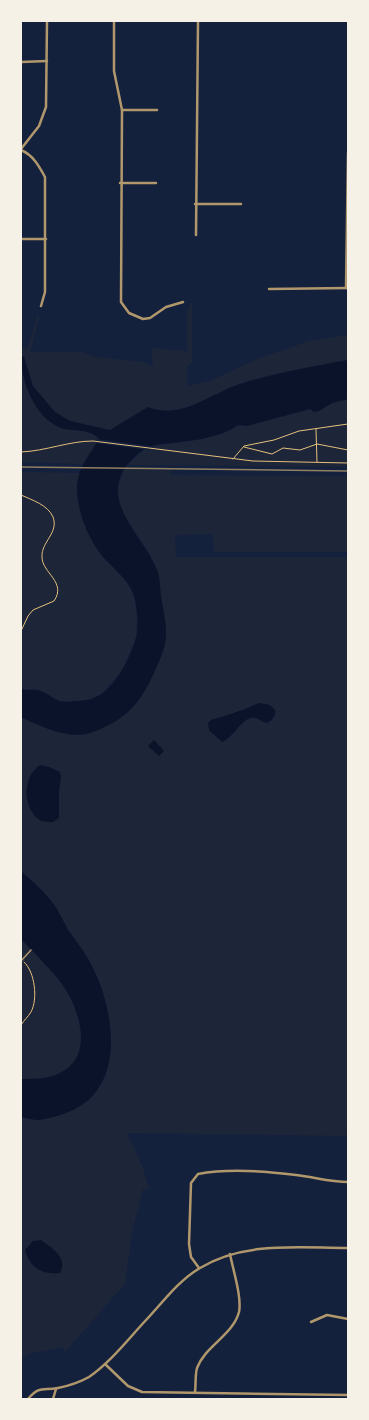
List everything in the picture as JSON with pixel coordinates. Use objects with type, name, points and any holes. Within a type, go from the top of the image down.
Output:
[{"type":"street","points":[[41,306],[45,292],[45,177],[38,164],[28,153],[21,150],[39,126],[44,116],[48,61],[47,21]]},
{"type":"street","points":[[114,21],[114,71],[121,98],[122,110],[120,183],[121,302],[129,313],[143,319],[156,316],[166,307],[183,302]]},
{"type":"street","points":[[196,235],[195,204],[198,21]]},
{"type":"street","points":[[21,62],[48,61]]},
{"type":"street","points":[[122,110],[158,110]]},
{"type":"street","points":[[269,289],[347,288],[348,153]]},
{"type":"street","points":[[120,183],[156,183]]},
{"type":"street","points":[[195,204],[241,204]]},
{"type":"street","points":[[21,239],[46,239]]},
{"type":"street","points":[[199,1268],[192,1257],[189,1244],[191,1183],[198,1174],[209,1172],[269,1172],[333,1182],[348,1182]]},
{"type":"street","points":[[28,1399],[39,1389],[56,1389],[88,1377],[105,1364],[180,1284],[199,1268],[230,1254],[270,1247],[348,1248]]},
{"type":"street","points":[[195,1392],[196,1369],[204,1354],[233,1323],[239,1312],[239,1299],[230,1254]]},
{"type":"street","points":[[310,1322],[327,1315],[348,1319]]},
{"type":"street","points":[[105,1364],[128,1386],[142,1392],[348,1395]]},
{"type":"street","points":[[53,1399],[56,1389]]},
{"type":"lane","points":[[21,960],[32,950]]},
{"type":"path","points":[[232,459],[244,446],[274,440],[299,431],[348,424]]},
{"type":"path","points":[[316,428],[317,462]]},
{"type":"path","points":[[21,452],[93,441],[253,461],[348,463]]},
{"type":"path","points":[[244,446],[272,454],[283,448],[300,450],[317,444],[348,450]]},
{"type":"path","points":[[21,495],[45,507],[54,519],[53,530],[43,547],[42,556],[44,566],[53,577],[57,589],[54,601],[36,607],[29,614],[21,631]]},
{"type":"path","points":[[21,960],[30,968],[34,993],[32,1009],[21,1025]]},
{"type":"shaded area","points":[[192,301],[192,362],[187,367],[187,386],[210,381],[257,359],[309,341],[348,335],[348,360],[256,379],[231,387],[197,404],[185,408],[161,410],[148,407],[112,430],[107,429],[83,464],[21,462],[21,346],[27,350],[37,316],[39,317],[30,352],[82,352],[95,357],[144,362],[153,367],[151,348],[187,351],[187,311]]},
{"type":"shaded area","points":[[21,356],[24,357],[33,386],[55,412],[70,421],[110,430],[148,407],[161,410],[185,408],[197,404],[231,387],[255,379],[348,360],[348,399],[332,403],[319,411],[314,412],[310,409],[247,426],[238,425],[223,433],[207,438],[150,447],[138,454],[124,469],[119,483],[118,496],[128,522],[158,572],[166,629],[165,645],[147,688],[135,705],[111,724],[82,735],[73,735],[55,731],[21,717],[21,688],[26,690],[38,690],[64,702],[86,700],[101,694],[115,681],[131,652],[136,638],[138,621],[136,604],[129,585],[95,546],[82,519],[78,500],[77,483],[84,464],[99,439],[91,433],[61,428],[44,416],[37,408],[27,388]]},
{"type":"shaded area","points":[[348,399],[348,467],[128,465],[144,449],[154,446],[198,440],[230,430],[238,425],[247,426],[310,409],[314,411],[332,403]]},
{"type":"shaded area","points":[[124,469],[171,470],[171,475],[348,476],[348,552],[214,552],[213,534],[175,535],[176,557],[348,557],[348,1136],[127,1133],[142,1165],[149,1189],[143,1189],[132,1232],[125,1284],[65,1352],[63,1347],[28,1354],[21,1360],[21,1117],[38,1120],[82,1105],[93,1096],[105,1078],[110,1056],[111,1038],[102,989],[88,958],[69,931],[55,906],[37,885],[21,871],[21,472],[82,473],[87,530],[105,560],[120,572],[133,591],[137,617],[136,637],[123,669],[104,692],[94,698],[84,701],[98,701],[124,670],[138,637],[151,556],[120,509],[116,494]]},
{"type":"shaded area","points":[[259,703],[270,705],[275,710],[272,720],[269,722],[267,723],[255,718],[250,718],[242,723],[231,736],[222,742],[209,730],[208,723],[211,720],[235,713]]},
{"type":"shaded area","points":[[154,740],[164,751],[159,756],[148,746]]},
{"type":"shaded area","points":[[40,765],[60,772],[59,818],[53,822],[38,819],[29,806],[27,799],[30,776]]},
{"type":"shaded area","points":[[21,871],[55,906],[68,930],[87,957],[103,992],[111,1032],[107,1070],[99,1087],[87,1101],[77,1108],[52,1118],[39,1120],[21,1117],[21,1079],[38,1079],[49,1077],[65,1070],[74,1062],[79,1052],[81,1040],[78,1016],[68,993],[62,984],[21,939]]},
{"type":"shaded area","points":[[21,939],[62,984],[68,993],[77,1016],[81,1040],[79,1052],[74,1062],[66,1071],[56,1076],[38,1079],[21,1079]]},
{"type":"shaded area","points":[[41,1240],[54,1250],[61,1258],[62,1267],[60,1273],[48,1273],[38,1269],[27,1256],[25,1250],[33,1241]]},
{"type":"pier","points":[[96,439],[157,447],[148,450],[95,443]]},
{"type":"railway","points":[[21,467],[348,471]]}]
